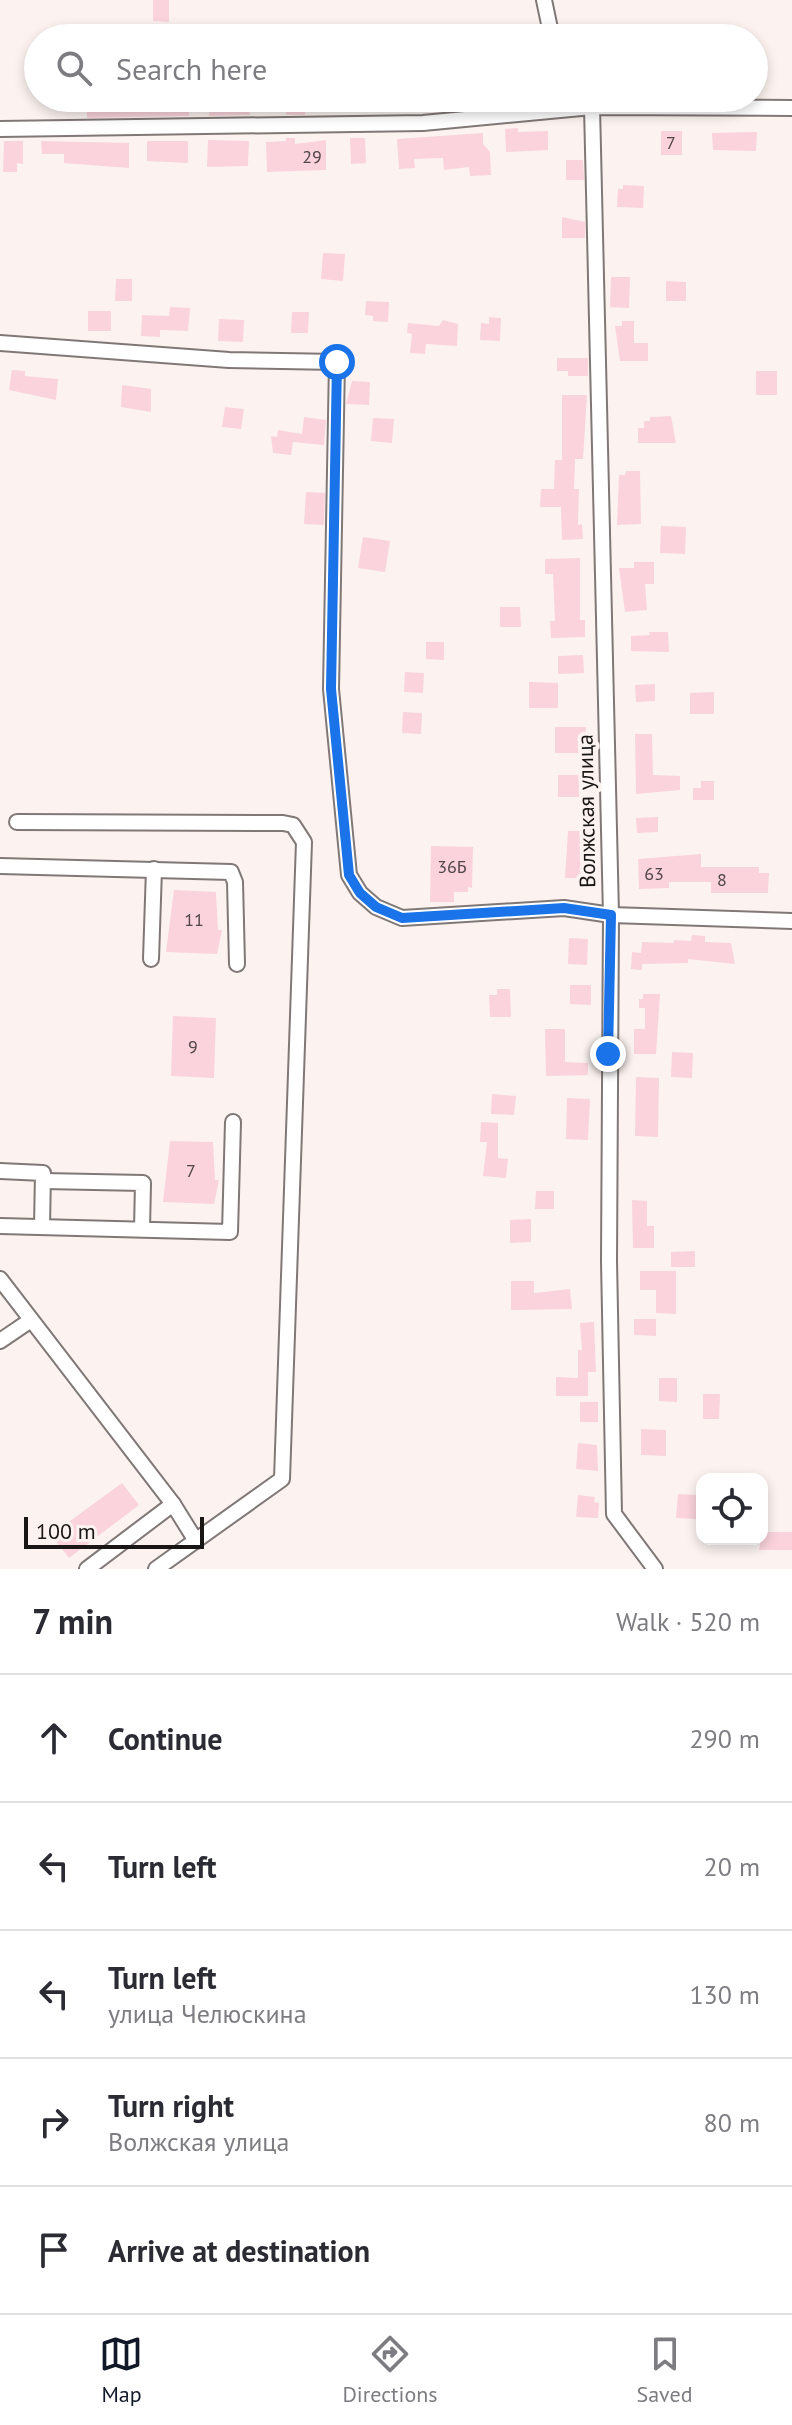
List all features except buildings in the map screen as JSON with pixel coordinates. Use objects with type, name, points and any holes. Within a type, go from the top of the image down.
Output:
[{"type":"street","points":[[544,0],[549,24]]},
{"type":"street","points":[[768,108],[792,108]]},
{"type":"street","points":[[0,129],[423,123],[505,112]]},
{"type":"street","name":"Волжская улица","points":[[592,112],[611,915],[609,1261],[614,1514],[655,1569]]},
{"type":"street","points":[[0,343],[214,359],[337,362],[331,689],[349,875],[360,893],[376,907],[402,918],[564,908],[611,915],[792,921]]},
{"type":"street","points":[[17,822],[283,823],[293,825],[304,842],[282,1479],[156,1569]]},
{"type":"street","points":[[0,866],[231,872],[235,882],[237,964]]},
{"type":"street","points":[[151,959],[154,869]]},
{"type":"street","points":[[0,1226],[230,1232],[233,1122]]},
{"type":"street","points":[[0,1171],[43,1173],[42,1227]]},
{"type":"street","points":[[44,1181],[143,1183],[142,1229]]},
{"type":"street","points":[[0,1279],[173,1504],[196,1541]]},
{"type":"street","points":[[2,1334],[31,1320]]},
{"type":"street","points":[[87,1569],[173,1504]]},
{"type":"route","points":[[337,362],[331,689],[349,875],[360,893],[376,907],[402,918],[564,908],[611,915],[608,1054]]}]
